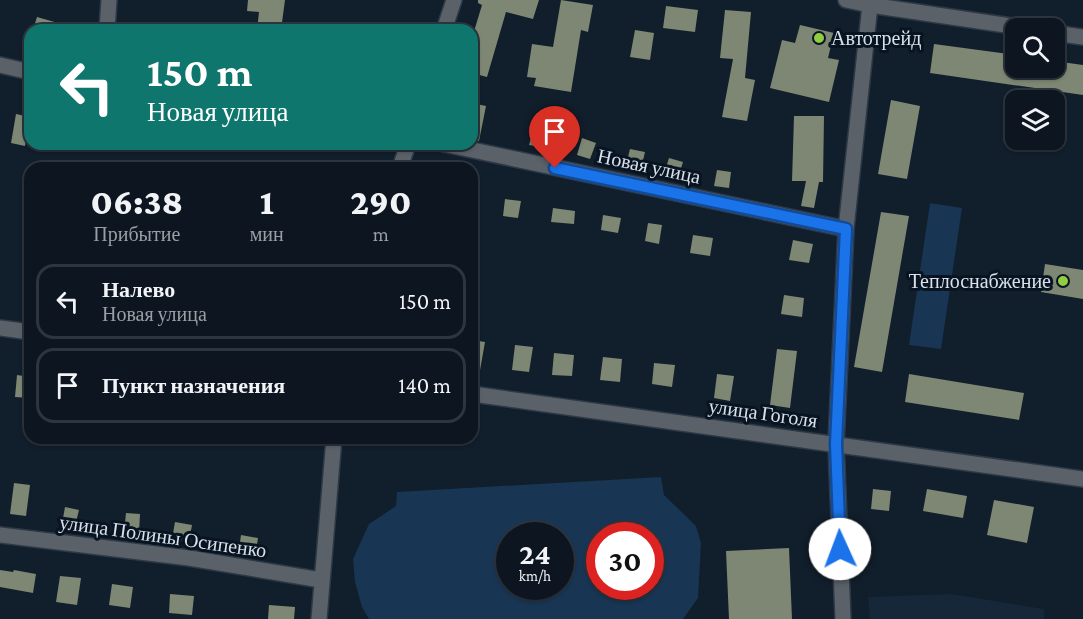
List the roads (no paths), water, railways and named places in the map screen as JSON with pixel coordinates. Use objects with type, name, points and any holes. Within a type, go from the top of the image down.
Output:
[{"type":"street","points":[[108,24],[110,0]]},
{"type":"street","points":[[446,24],[454,0]]},
{"type":"street","points":[[846,0],[1005,25]]},
{"type":"street","points":[[843,619],[836,444],[846,229],[870,5]]},
{"type":"street","points":[[1065,35],[1083,37]]},
{"type":"street","points":[[0,65],[24,71]]},
{"type":"street","name":"Новая улица","points":[[472,150],[846,229]]},
{"type":"street","points":[[0,328],[24,331]]},
{"type":"street","name":"улица Гоголя","points":[[478,395],[1083,479]]},
{"type":"street","points":[[319,619],[333,444]]},
{"type":"street","name":"улица Полины Осипенко","points":[[0,536],[189,558],[321,579]]},
{"type":"place","name":"Автотрейд","points":[[819,38]]},
{"type":"place","name":"Теплоснабжение","points":[[1063,281]]}]
